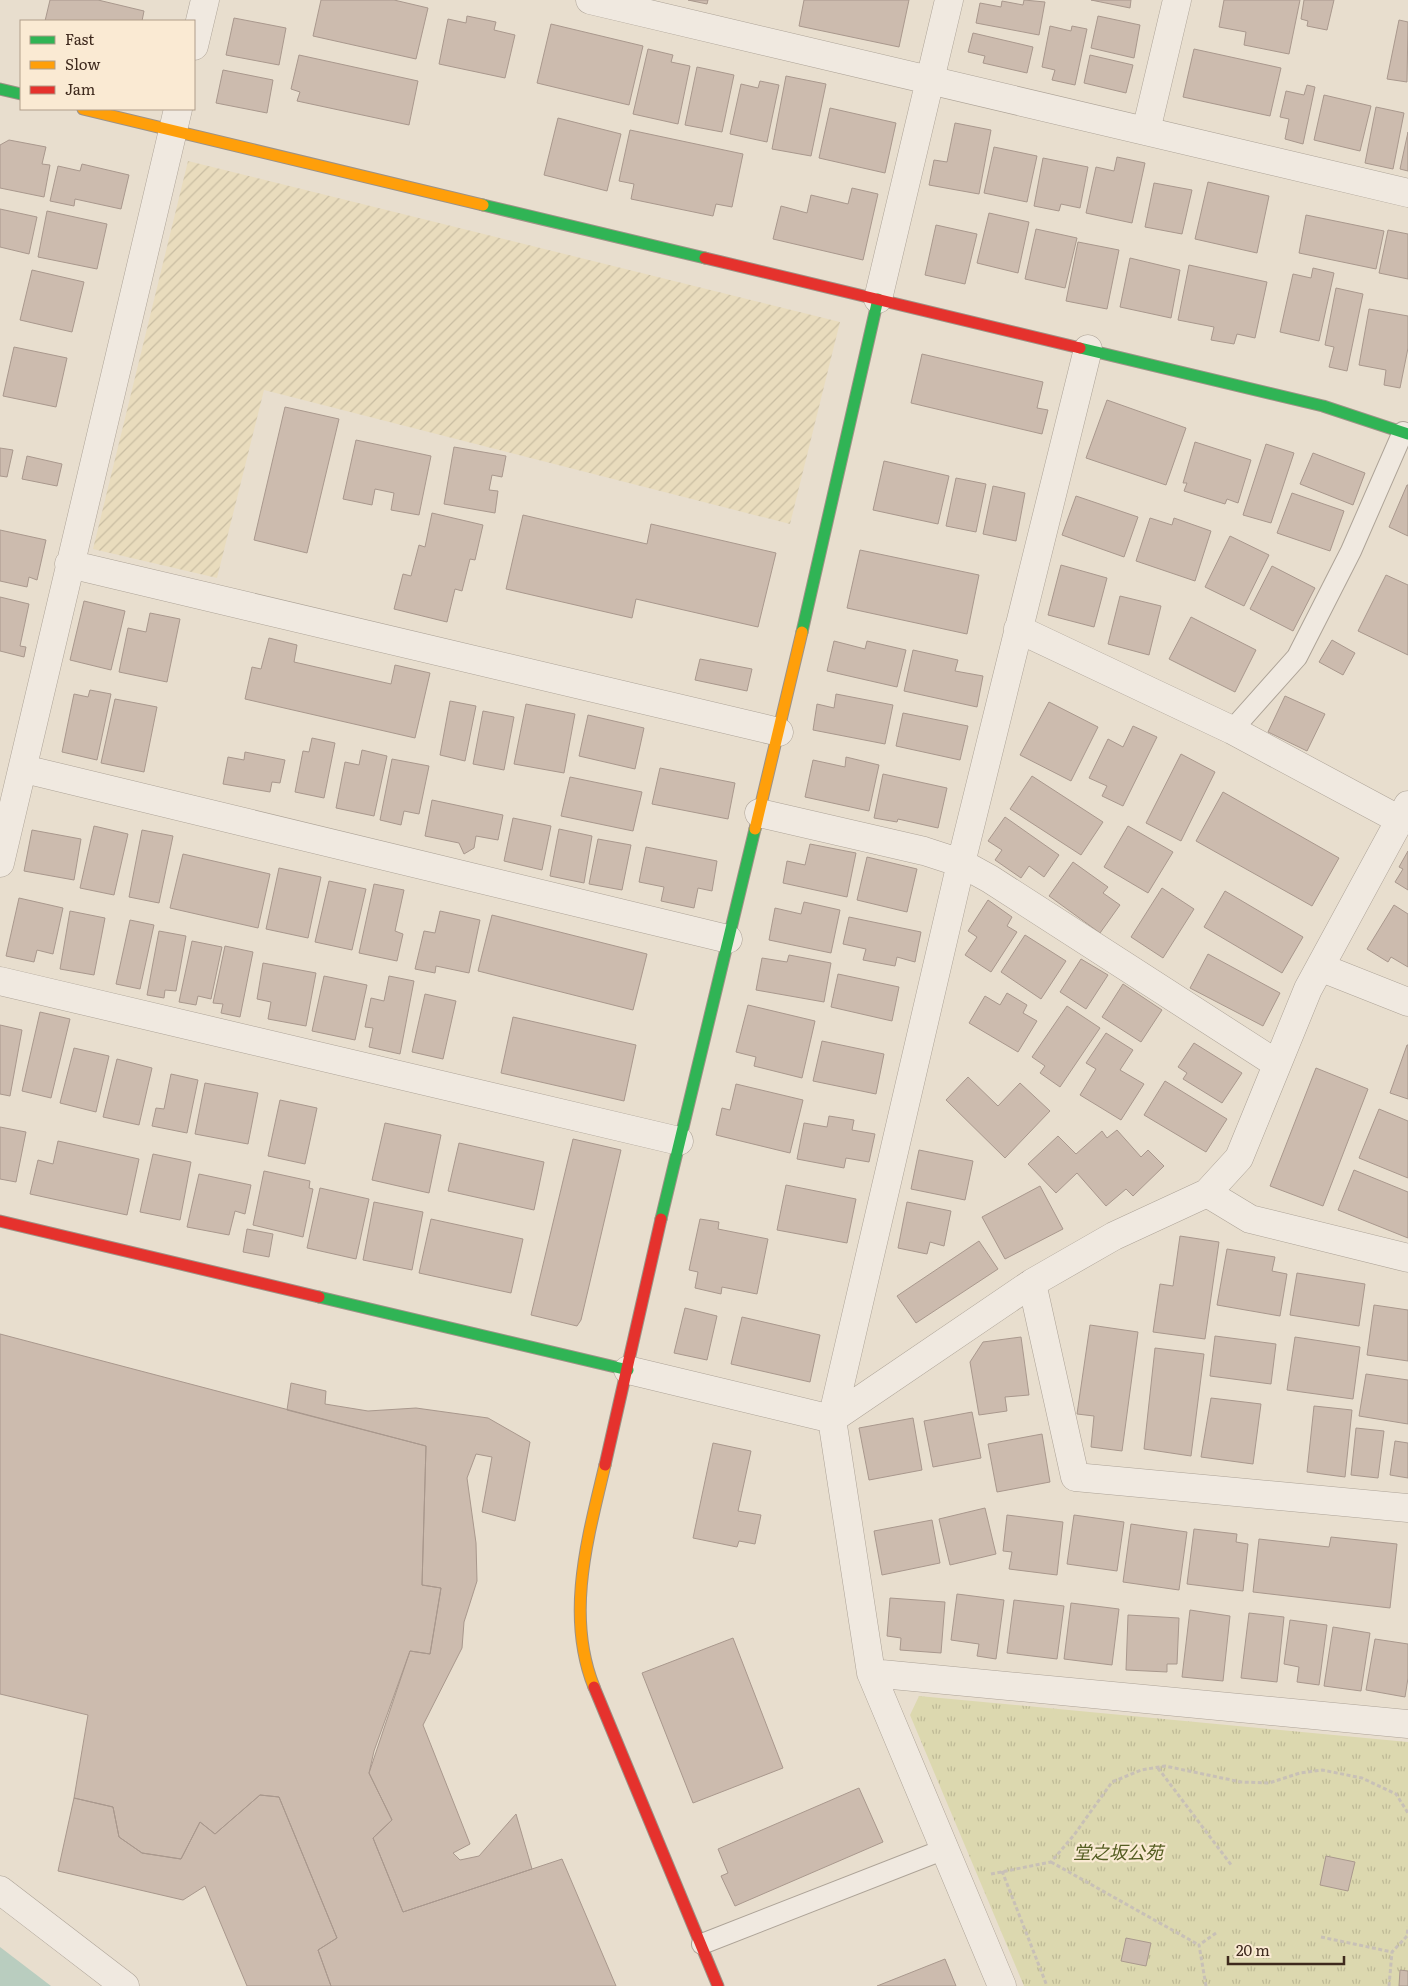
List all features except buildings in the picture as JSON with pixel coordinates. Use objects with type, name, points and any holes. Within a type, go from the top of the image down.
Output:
[{"type":"street","points":[[195,42],[206,0]]},
{"type":"street","points":[[590,0],[931,78],[1146,132],[1408,193]]},
{"type":"street","points":[[718,1986],[587,1669],[580,1631],[580,1593],[590,1535],[679,1141],[779,732],[949,0]]},
{"type":"street","points":[[1146,132],[1177,0]]},
{"type":"street","points":[[0,89],[20,94]]},
{"type":"street","points":[[92,110],[175,119],[878,300],[1323,406],[1405,433]]},
{"type":"street","points":[[0,863],[24,769],[69,564],[175,119]]},
{"type":"street","points":[[1002,1986],[871,1673],[832,1420],[960,863],[1088,349]]},
{"type":"street","points":[[69,564],[779,732]]},
{"type":"street","points":[[0,1221],[832,1420],[1032,1283],[1114,1236],[1207,1193],[1239,1158],[1308,989],[1322,968],[1404,812],[1018,629]]},
{"type":"street","points":[[24,769],[728,939]]},
{"type":"street","points":[[759,813],[924,851],[960,863],[990,879],[1277,1064]]},
{"type":"street","points":[[1322,968],[1408,1002]]},
{"type":"street","points":[[0,981],[679,1141]]},
{"type":"street","points":[[1207,1193],[1250,1219],[1408,1258]]},
{"type":"street","points":[[1032,1283],[1075,1477],[1408,1508]]},
{"type":"street","points":[[871,1673],[1408,1724]]},
{"type":"street","points":[[0,1890],[126,1986]]},
{"type":"lane","points":[[1232,730],[1297,657],[1351,551],[1405,433]]},
{"type":"lane","points":[[702,1944],[945,1849]]},
{"type":"path","points":[[983,1876],[1051,1862],[1074,1836],[1112,1782],[1141,1770],[1165,1766],[1241,1782],[1269,1783],[1300,1773],[1322,1770],[1362,1778],[1396,1794],[1408,1813]]},
{"type":"path","points":[[1158,1768],[1232,1866]]},
{"type":"path","points":[[1051,1862],[1199,1945]]},
{"type":"path","points":[[1002,1871],[1047,1986]]},
{"type":"path","points":[[1389,1986],[1392,1952],[1407,1936],[1408,1927]]},
{"type":"path","points":[[1199,1945],[1216,1933]]},
{"type":"path","points":[[1321,1937],[1392,1952]]},
{"type":"path","points":[[1199,1945],[1206,1986]]},
{"type":"shaded area","points":[[188,161],[840,322],[790,524],[264,390],[217,578],[93,549]]},
{"type":"shaded area","points":[[0,1947],[51,1986],[0,1986]]},
{"type":"green space","name":"堂之坂公苑","points":[[919,1696],[1408,1742],[1408,1986],[1024,1986],[910,1715]]},
{"type":"traffic: fast","points":[[0,89],[20,94]]},
{"type":"traffic: fast","points":[[483,205],[705,258]]},
{"type":"traffic: fast","points":[[802,632],[878,299]]},
{"type":"traffic: fast","points":[[1080,348],[1323,406],[1408,434]]},
{"type":"traffic: fast","points":[[661,1219],[755,829]]},
{"type":"traffic: fast","points":[[319,1297],[628,1370]]},
{"type":"traffic: slow","points":[[87,110],[483,205]]},
{"type":"traffic: slow","points":[[755,829],[802,632]]},
{"type":"traffic: slow","points":[[594,1687],[585,1660],[580,1604],[586,1548],[605,1465]]},
{"type":"traffic: jam","points":[[705,258],[1080,348]]},
{"type":"traffic: jam","points":[[605,1465],[661,1219]]},
{"type":"traffic: jam","points":[[0,1221],[319,1297]]},
{"type":"traffic: jam","points":[[594,1687],[718,1986]]}]
